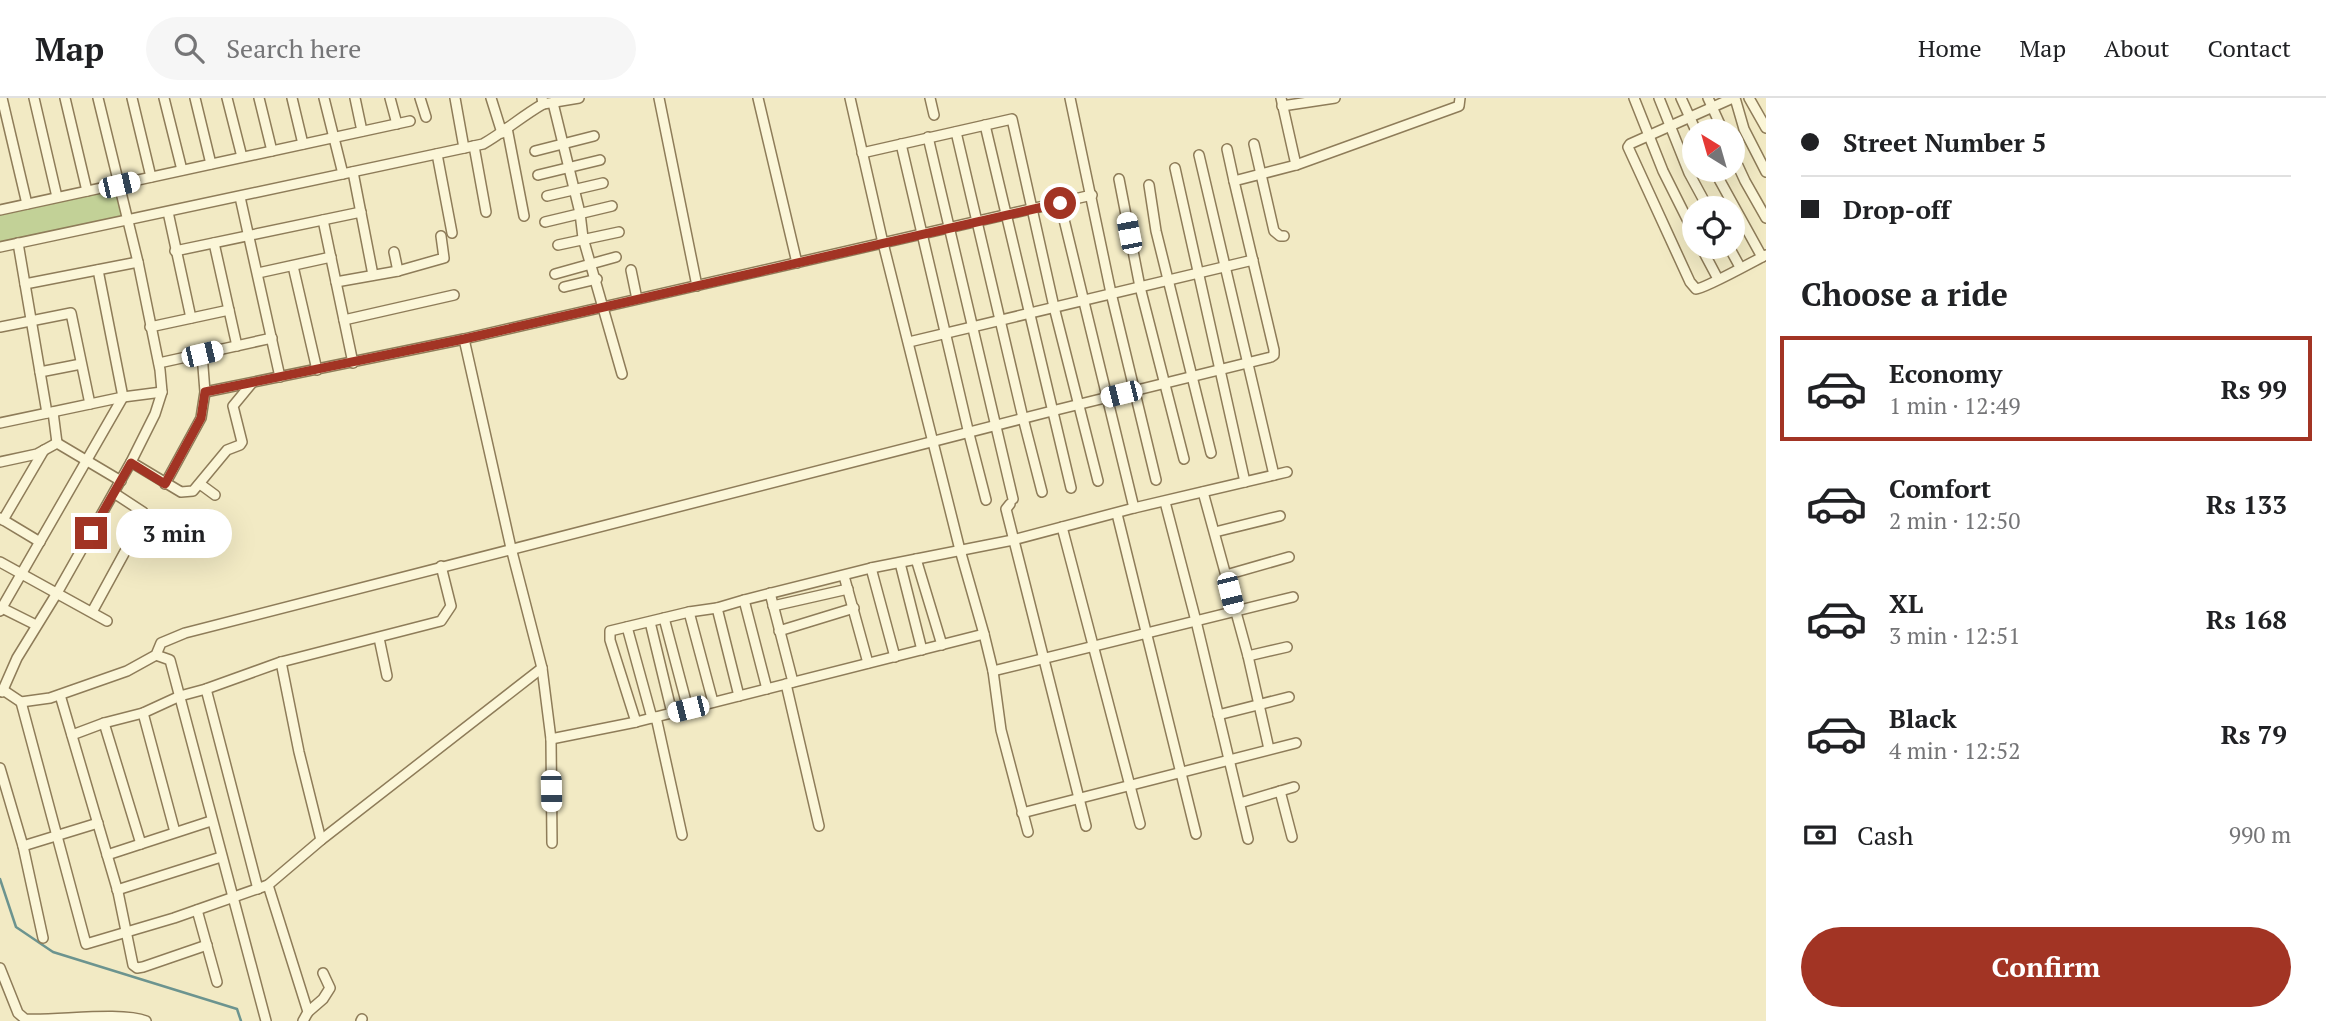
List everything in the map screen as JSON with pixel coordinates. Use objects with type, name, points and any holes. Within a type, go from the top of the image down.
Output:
[{"type":"street","points":[[2,98],[27,204]]},
{"type":"street","points":[[34,98],[57,197]]},
{"type":"street","points":[[65,98],[87,191]]},
{"type":"street","points":[[98,98],[138,262],[159,363],[162,392],[155,414],[131,463],[17,658],[2,692],[21,702],[60,695],[127,671],[156,655],[161,643],[185,633],[1271,357],[1275,353],[1227,149]]},
{"type":"street","points":[[132,98],[151,177]]},
{"type":"street","points":[[164,98],[182,170]]},
{"type":"street","points":[[195,98],[211,164]]},
{"type":"street","points":[[227,98],[242,157]]},
{"type":"street","points":[[259,98],[272,151]]},
{"type":"street","points":[[292,98],[303,144]]},
{"type":"street","points":[[324,98],[343,174]]},
{"type":"street","points":[[355,98],[362,131]]},
{"type":"street","points":[[390,98],[397,124]]},
{"type":"street","points":[[420,98],[426,117]]},
{"type":"street","points":[[455,98],[486,212]]},
{"type":"street","points":[[491,98],[504,131],[524,216]]},
{"type":"street","points":[[0,247],[483,144],[545,100],[579,98]]},
{"type":"street","points":[[659,98],[697,286]]},
{"type":"street","points":[[758,98],[796,264]]},
{"type":"street","points":[[850,98],[883,243],[993,671],[1002,730],[1028,832]]},
{"type":"street","points":[[930,98],[934,115]]},
{"type":"street","points":[[1070,98],[1111,293],[1156,480]]},
{"type":"street","points":[[1296,164],[1281,102],[1335,98]]},
{"type":"street","points":[[1234,181],[1296,164],[1459,106],[1460,98]]},
{"type":"street","points":[[1634,98],[1663,171],[1682,209]]},
{"type":"street","points":[[1658,98],[1701,196]]},
{"type":"street","points":[[1681,98],[1690,118]]},
{"type":"street","points":[[1721,182],[1764,256],[1703,289],[1696,289],[1690,282],[1628,147],[1690,118],[1710,103],[1734,98],[1744,129],[1766,172]]},
{"type":"street","points":[[1749,98],[1766,128]]},
{"type":"street","points":[[545,100],[564,143],[583,238],[597,279],[622,374]]},
{"type":"street","points":[[1710,103],[1717,119]]},
{"type":"street","points":[[862,153],[1012,119],[1054,307],[1098,481]]},
{"type":"street","points":[[0,210],[410,121]]},
{"type":"street","points":[[985,125],[1071,488]]},
{"type":"street","points":[[956,132],[1042,492]]},
{"type":"street","points":[[535,151],[594,136]]},
{"type":"street","points":[[929,137],[996,425],[1011,502],[1006,509],[1013,540],[1086,826]]},
{"type":"street","points":[[901,144],[986,500]]},
{"type":"street","points":[[1254,144],[1274,231],[1284,236]]},
{"type":"street","points":[[437,154],[452,233]]},
{"type":"street","points":[[1199,155],[1274,475]]},
{"type":"street","points":[[538,175],[600,160]]},
{"type":"street","points":[[1175,168],[1245,482]]},
{"type":"street","points":[[353,172],[373,275]]},
{"type":"street","points":[[1745,178],[1766,218]]},
{"type":"street","points":[[1119,179],[1140,287],[1184,459]]},
{"type":"street","points":[[547,196],[603,183]]},
{"type":"street","points":[[1149,185],[1156,231],[1211,453]]},
{"type":"street","points":[[205,392],[464,339],[1092,195]]},
{"type":"street","points":[[240,197],[280,377]]},
{"type":"street","points":[[1060,203],[1134,508]]},
{"type":"street","points":[[545,222],[612,206]]},
{"type":"street","points":[[168,212],[191,318]]},
{"type":"street","points":[[175,251],[361,212]]},
{"type":"street","points":[[323,220],[353,363]]},
{"type":"street","points":[[558,245],[619,232]]},
{"type":"street","points":[[336,282],[398,271],[444,258],[441,236]]},
{"type":"street","points":[[18,243],[40,372],[57,443],[121,481]]},
{"type":"street","points":[[214,243],[237,346]]},
{"type":"street","points":[[394,252],[398,271]]},
{"type":"street","points":[[258,273],[331,257]]},
{"type":"street","points":[[555,274],[616,257]]},
{"type":"street","points":[[1707,259],[1718,279]]},
{"type":"street","points":[[1736,259],[1740,267]]},
{"type":"street","points":[[909,342],[1253,260]]},
{"type":"street","points":[[25,284],[138,262]]},
{"type":"street","points":[[293,266],[317,370]]},
{"type":"street","points":[[36,625],[1,608],[123,397],[97,270]]},
{"type":"street","points":[[631,270],[637,299]]},
{"type":"street","points":[[564,287],[597,279]]},
{"type":"street","points":[[344,320],[454,295]]},
{"type":"street","points":[[150,327],[229,310]]},
{"type":"street","points":[[0,327],[71,313],[90,404]]},
{"type":"street","points":[[159,363],[272,338]]},
{"type":"street","points":[[464,339],[511,548],[542,668],[551,739],[552,843]]},
{"type":"street","points":[[165,484],[201,418],[205,392],[202,354]]},
{"type":"street","points":[[40,372],[81,364]]},
{"type":"street","points":[[131,463],[181,492],[192,491],[228,450],[242,442],[233,406],[252,383]]},
{"type":"street","points":[[0,423],[123,397],[162,392]]},
{"type":"street","points":[[0,462],[44,450],[57,443]]},
{"type":"street","points":[[40,542],[1,519],[44,450]]},
{"type":"street","points":[[636,722],[610,640],[610,631],[717,608],[872,568],[1013,540],[1287,472]]},
{"type":"street","points":[[200,484],[215,495]]},
{"type":"street","points":[[1203,492],[1248,656],[1269,749]]},
{"type":"street","points":[[92,612],[145,515],[114,493]]},
{"type":"street","points":[[1165,502],[1248,839]]},
{"type":"street","points":[[1117,514],[1196,834]]},
{"type":"street","points":[[1215,532],[1280,516]]},
{"type":"street","points":[[1062,527],[1140,824]]},
{"type":"street","points":[[1226,575],[1289,557]]},
{"type":"street","points":[[916,559],[942,645]]},
{"type":"street","points":[[0,562],[107,621]]},
{"type":"street","points":[[900,563],[922,650]]},
{"type":"street","points":[[72,734],[144,713],[180,696],[281,662],[441,621],[451,606],[441,566]]},
{"type":"street","points":[[872,568],[895,657]]},
{"type":"street","points":[[845,576],[868,663]]},
{"type":"street","points":[[773,606],[848,589]]},
{"type":"street","points":[[770,593],[819,826]]},
{"type":"street","points":[[993,671],[1293,597]]},
{"type":"street","points":[[744,600],[767,689]]},
{"type":"street","points":[[717,608],[739,696]]},
{"type":"street","points":[[779,631],[854,608]]},
{"type":"street","points":[[689,612],[713,702]]},
{"type":"street","points":[[664,618],[688,709]]},
{"type":"street","points":[[650,622],[672,713]]},
{"type":"street","points":[[627,627],[654,717],[682,835]]},
{"type":"street","points":[[551,739],[636,722],[984,634]]},
{"type":"street","points":[[379,638],[387,676]]},
{"type":"street","points":[[1248,656],[1287,647]]},
{"type":"street","points":[[156,655],[170,660],[266,1021]]},
{"type":"street","points":[[281,662],[299,752],[321,840]]},
{"type":"street","points":[[21,702],[86,944],[232,899],[268,885],[321,840],[542,668]]},
{"type":"street","points":[[206,689],[258,889]]},
{"type":"street","points":[[60,695],[117,890],[133,965],[137,968],[207,945]]},
{"type":"street","points":[[1219,715],[1289,698]]},
{"type":"street","points":[[144,713],[175,832]]},
{"type":"street","points":[[104,723],[141,844]]},
{"type":"street","points":[[1022,813],[1296,743]]},
{"type":"street","points":[[0,768],[23,846],[43,938]]},
{"type":"street","points":[[1240,803],[1294,787]]},
{"type":"street","points":[[1280,791],[1292,837]]},
{"type":"street","points":[[107,855],[211,821]]},
{"type":"street","points":[[23,846],[98,823]]},
{"type":"street","points":[[117,890],[221,857]]},
{"type":"street","points":[[268,885],[306,1017]]},
{"type":"street","points":[[198,910],[218,982]]},
{"type":"street","points":[[0,968],[22,1020],[139,1018],[146,1021]]},
{"type":"street","points":[[306,1017],[330,988],[323,974]]},
{"type":"green space","points":[[112,188],[118,192],[125,217],[0,243],[0,212]]},
{"type":"waterway","points":[[0,879],[16,927],[53,952],[237,1009],[241,1021]]},
{"type":"route","points":[[91,533],[131,463],[165,484],[201,418],[205,392],[464,339],[1060,203]]}]
